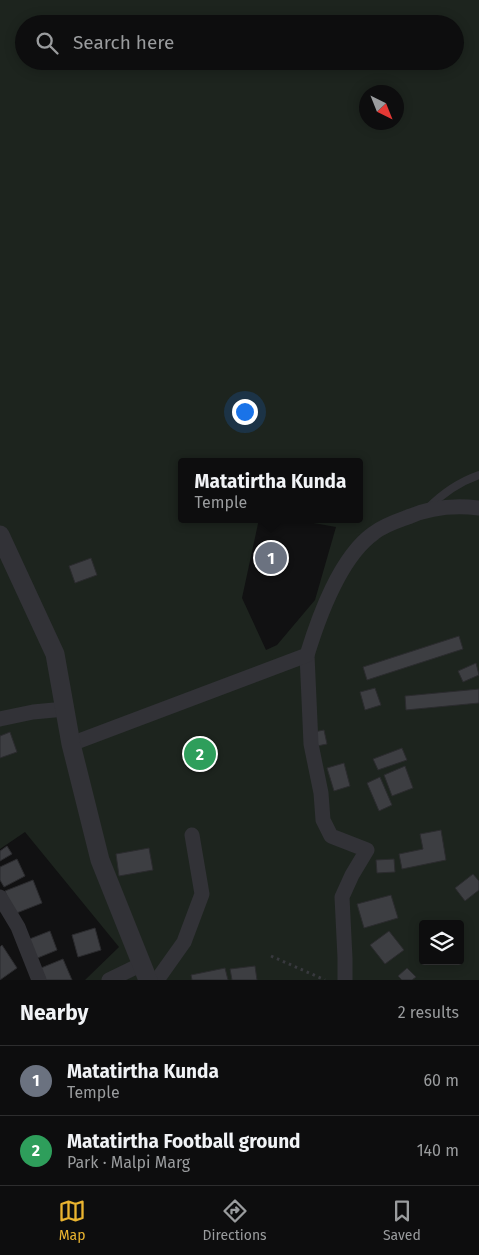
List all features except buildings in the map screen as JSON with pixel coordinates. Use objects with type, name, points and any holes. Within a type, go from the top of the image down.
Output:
[{"type":"street","points":[[345,980],[342,897],[367,850],[331,836],[323,820],[311,744],[307,655],[319,616],[345,566],[360,545],[374,533],[387,525],[427,509],[466,506],[479,508]]},
{"type":"street","points":[[2,544],[55,654],[71,744],[100,860],[145,972],[109,980]]},
{"type":"street","points":[[71,744],[307,655]]},
{"type":"street","points":[[0,720],[33,712],[65,709]]},
{"type":"street","points":[[157,980],[184,942],[202,894],[192,835]]},
{"type":"street","points":[[0,897],[18,927],[39,980]]},
{"type":"lane","points":[[427,509],[441,494],[471,478],[479,476]]},
{"type":"path","points":[[271,956],[325,980]]},
{"type":"shaded area","points":[[0,0],[479,0],[479,980],[85,980],[119,947],[25,832],[0,849]],"holes":[[[178,458],[363,458],[363,523],[314,523],[336,527],[315,600],[277,645],[266,650],[242,598],[258,523],[178,523]]]},
{"type":"place","name":"Matatirtha Kunda","points":[[271,558]]},
{"type":"place","name":"Matatirtha Football ground","points":[[200,754]]}]
